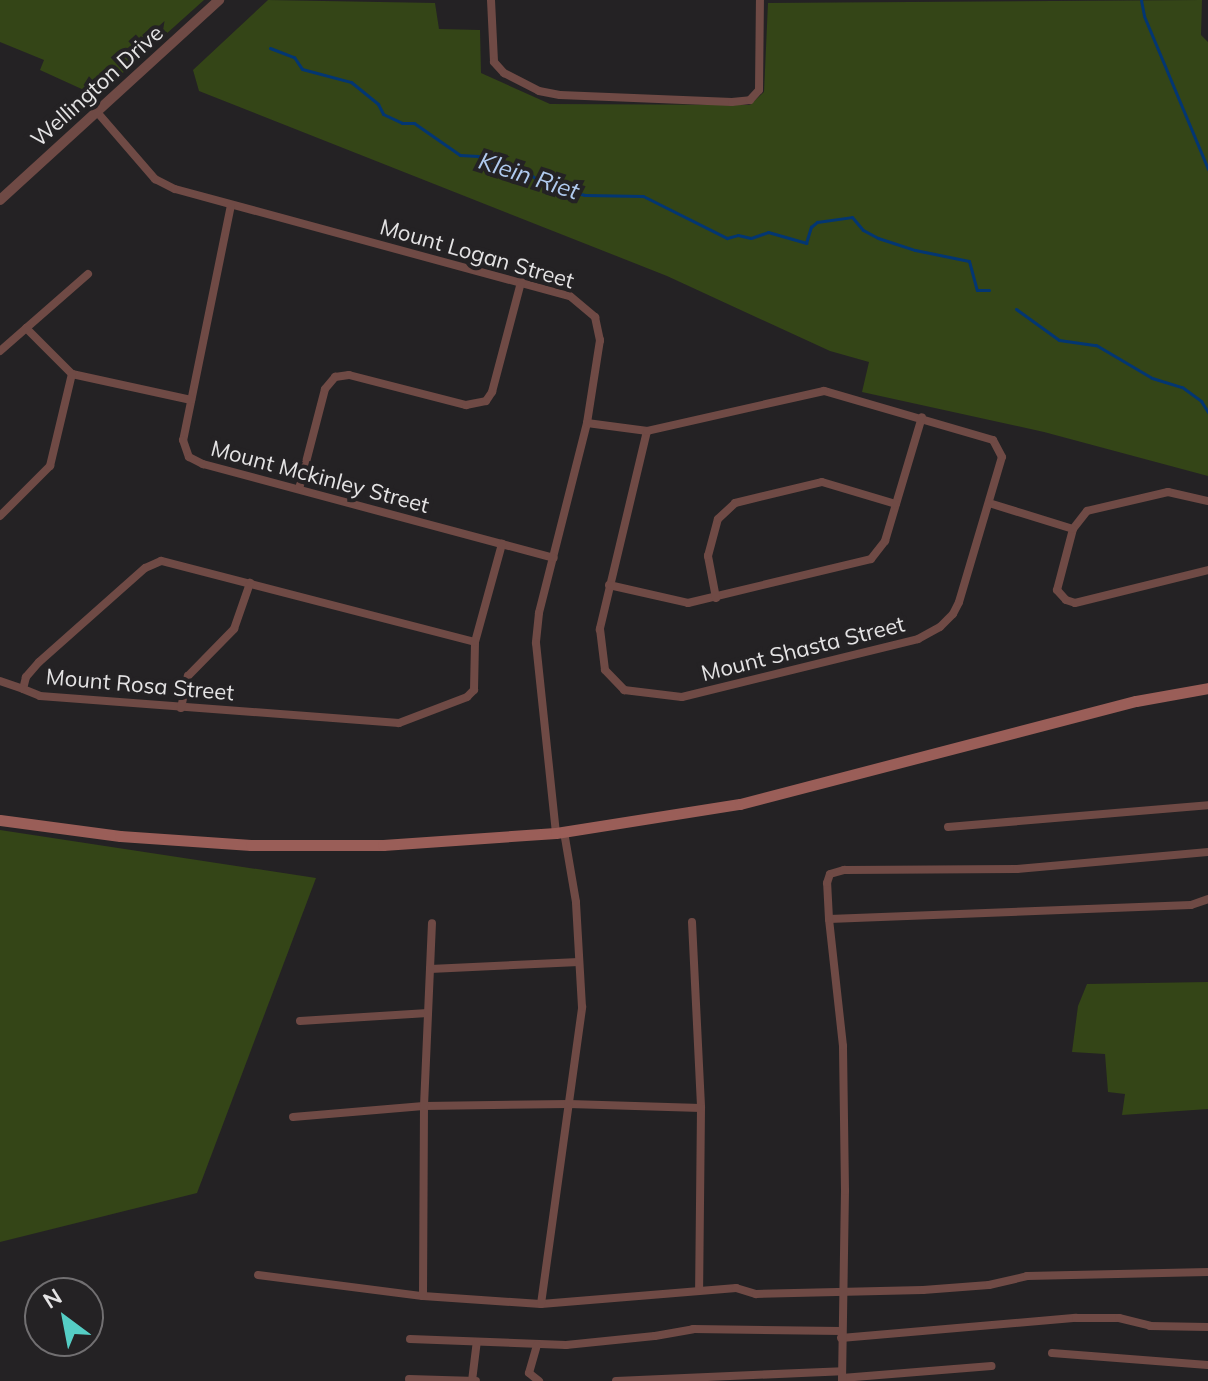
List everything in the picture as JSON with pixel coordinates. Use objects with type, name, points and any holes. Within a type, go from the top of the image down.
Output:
[{"type":"main road","points":[[0,820],[120,836],[251,845],[383,845],[560,832],[740,804],[1136,701],[1208,688]]},
{"type":"street","name":"Wellington Drive","points":[[0,200],[219,0]]},
{"type":"street","points":[[491,0],[494,62],[504,73],[539,91],[576,96],[732,102],[750,100],[759,90],[760,0]]},
{"type":"street","name":"Mount Logan Street","points":[[97,112],[155,179],[175,189],[570,296],[590,309],[595,317],[600,340],[587,423],[539,613],[536,652],[560,832],[576,902],[582,1007],[541,1304]]},
{"type":"street","name":"Mount Mckinley Street","points":[[231,205],[183,440],[189,457],[203,464],[554,558]]},
{"type":"street","points":[[0,351],[88,274]]},
{"type":"street","points":[[299,489],[325,389],[335,377],[349,375],[474,406],[486,401],[492,392],[521,282]]},
{"type":"street","points":[[26,328],[72,374],[191,400]]},
{"type":"street","points":[[0,516],[48,470],[72,374]]},
{"type":"street","name":"Mount Shasta Street","points":[[587,423],[647,431],[824,391],[982,435],[998,445],[1002,457],[959,602],[940,627],[930,634],[682,697],[624,690],[609,677],[602,655],[600,629],[647,431]]},
{"type":"street","points":[[609,585],[688,603],[871,559],[885,541],[922,417]]},
{"type":"street","points":[[716,598],[708,556],[718,519],[735,503],[822,482],[896,504]]},
{"type":"street","points":[[1208,501],[1174,492],[1087,511],[1073,529],[1057,586],[1062,597],[1070,602],[1208,570]]},
{"type":"street","points":[[989,503],[1073,529]]},
{"type":"street","name":"Mount Rosa Street","points":[[475,642],[169,562],[154,563],[31,670],[23,689],[40,696],[399,723],[471,694],[476,681],[475,642],[502,544]]},
{"type":"street","points":[[181,708],[188,676],[234,629],[250,583]]},
{"type":"street","points":[[0,681],[23,689]]},
{"type":"street","points":[[948,827],[1208,805]]},
{"type":"street","points":[[842,1377],[843,1046],[829,919],[827,883],[830,874],[837,871],[1017,869],[1208,852]]},
{"type":"street","points":[[829,919],[1191,905],[1208,899]]},
{"type":"street","points":[[692,922],[701,1108],[699,1290]]},
{"type":"street","points":[[423,1296],[424,1106],[432,923]]},
{"type":"street","points":[[430,969],[579,962]]},
{"type":"street","points":[[300,1021],[428,1013]]},
{"type":"street","points":[[293,1117],[424,1106],[569,1104],[701,1108]]},
{"type":"street","points":[[258,1275],[423,1296],[541,1304],[589,1303],[736,1288],[756,1294],[960,1288],[1027,1276],[1073,1273],[1208,1272]]},
{"type":"street","points":[[410,1339],[537,1345],[606,1341],[693,1329],[841,1334],[1076,1318],[1119,1318],[1150,1326],[1208,1327]]},
{"type":"street","points":[[409,1379],[474,1381],[477,1342]]},
{"type":"street","points":[[537,1345],[529,1373],[539,1381]]},
{"type":"street","points":[[1052,1353],[1175,1359],[1208,1365]]},
{"type":"street","points":[[616,1381],[842,1377],[992,1366]]},
{"type":"green space","points":[[0,0],[204,0],[97,96],[40,70],[44,60],[0,42]]},
{"type":"green space","points":[[268,0],[435,3],[439,29],[480,30],[481,73],[550,104],[750,105],[764,92],[768,3],[1202,0],[1201,35],[1208,42],[1208,476],[1044,432],[862,392],[869,362],[830,351],[667,276],[199,91],[193,70]]},
{"type":"green space","points":[[0,830],[316,878],[197,1193],[0,1242]]},
{"type":"green space","points":[[1208,982],[1208,1109],[1122,1115],[1125,1094],[1108,1092],[1105,1054],[1072,1052],[1078,1006],[1087,984]]},
{"type":"waterway","points":[[1141,0],[1144,16],[1208,169]]},
{"type":"waterway","name":"Klein Riet","points":[[270,48],[294,57],[302,69],[351,82],[378,104],[383,114],[402,123],[414,123],[460,155],[478,156],[485,161],[524,170],[546,186],[585,195],[643,196],[727,238],[738,235],[751,238],[768,232],[806,243],[811,227],[817,222],[852,217],[863,230],[878,238],[915,250],[969,261],[977,290],[989,290]]},
{"type":"waterway","name":"Klein Riet","points":[[1016,309],[1059,340],[1096,345],[1152,378],[1182,387],[1201,401],[1208,412]]}]
